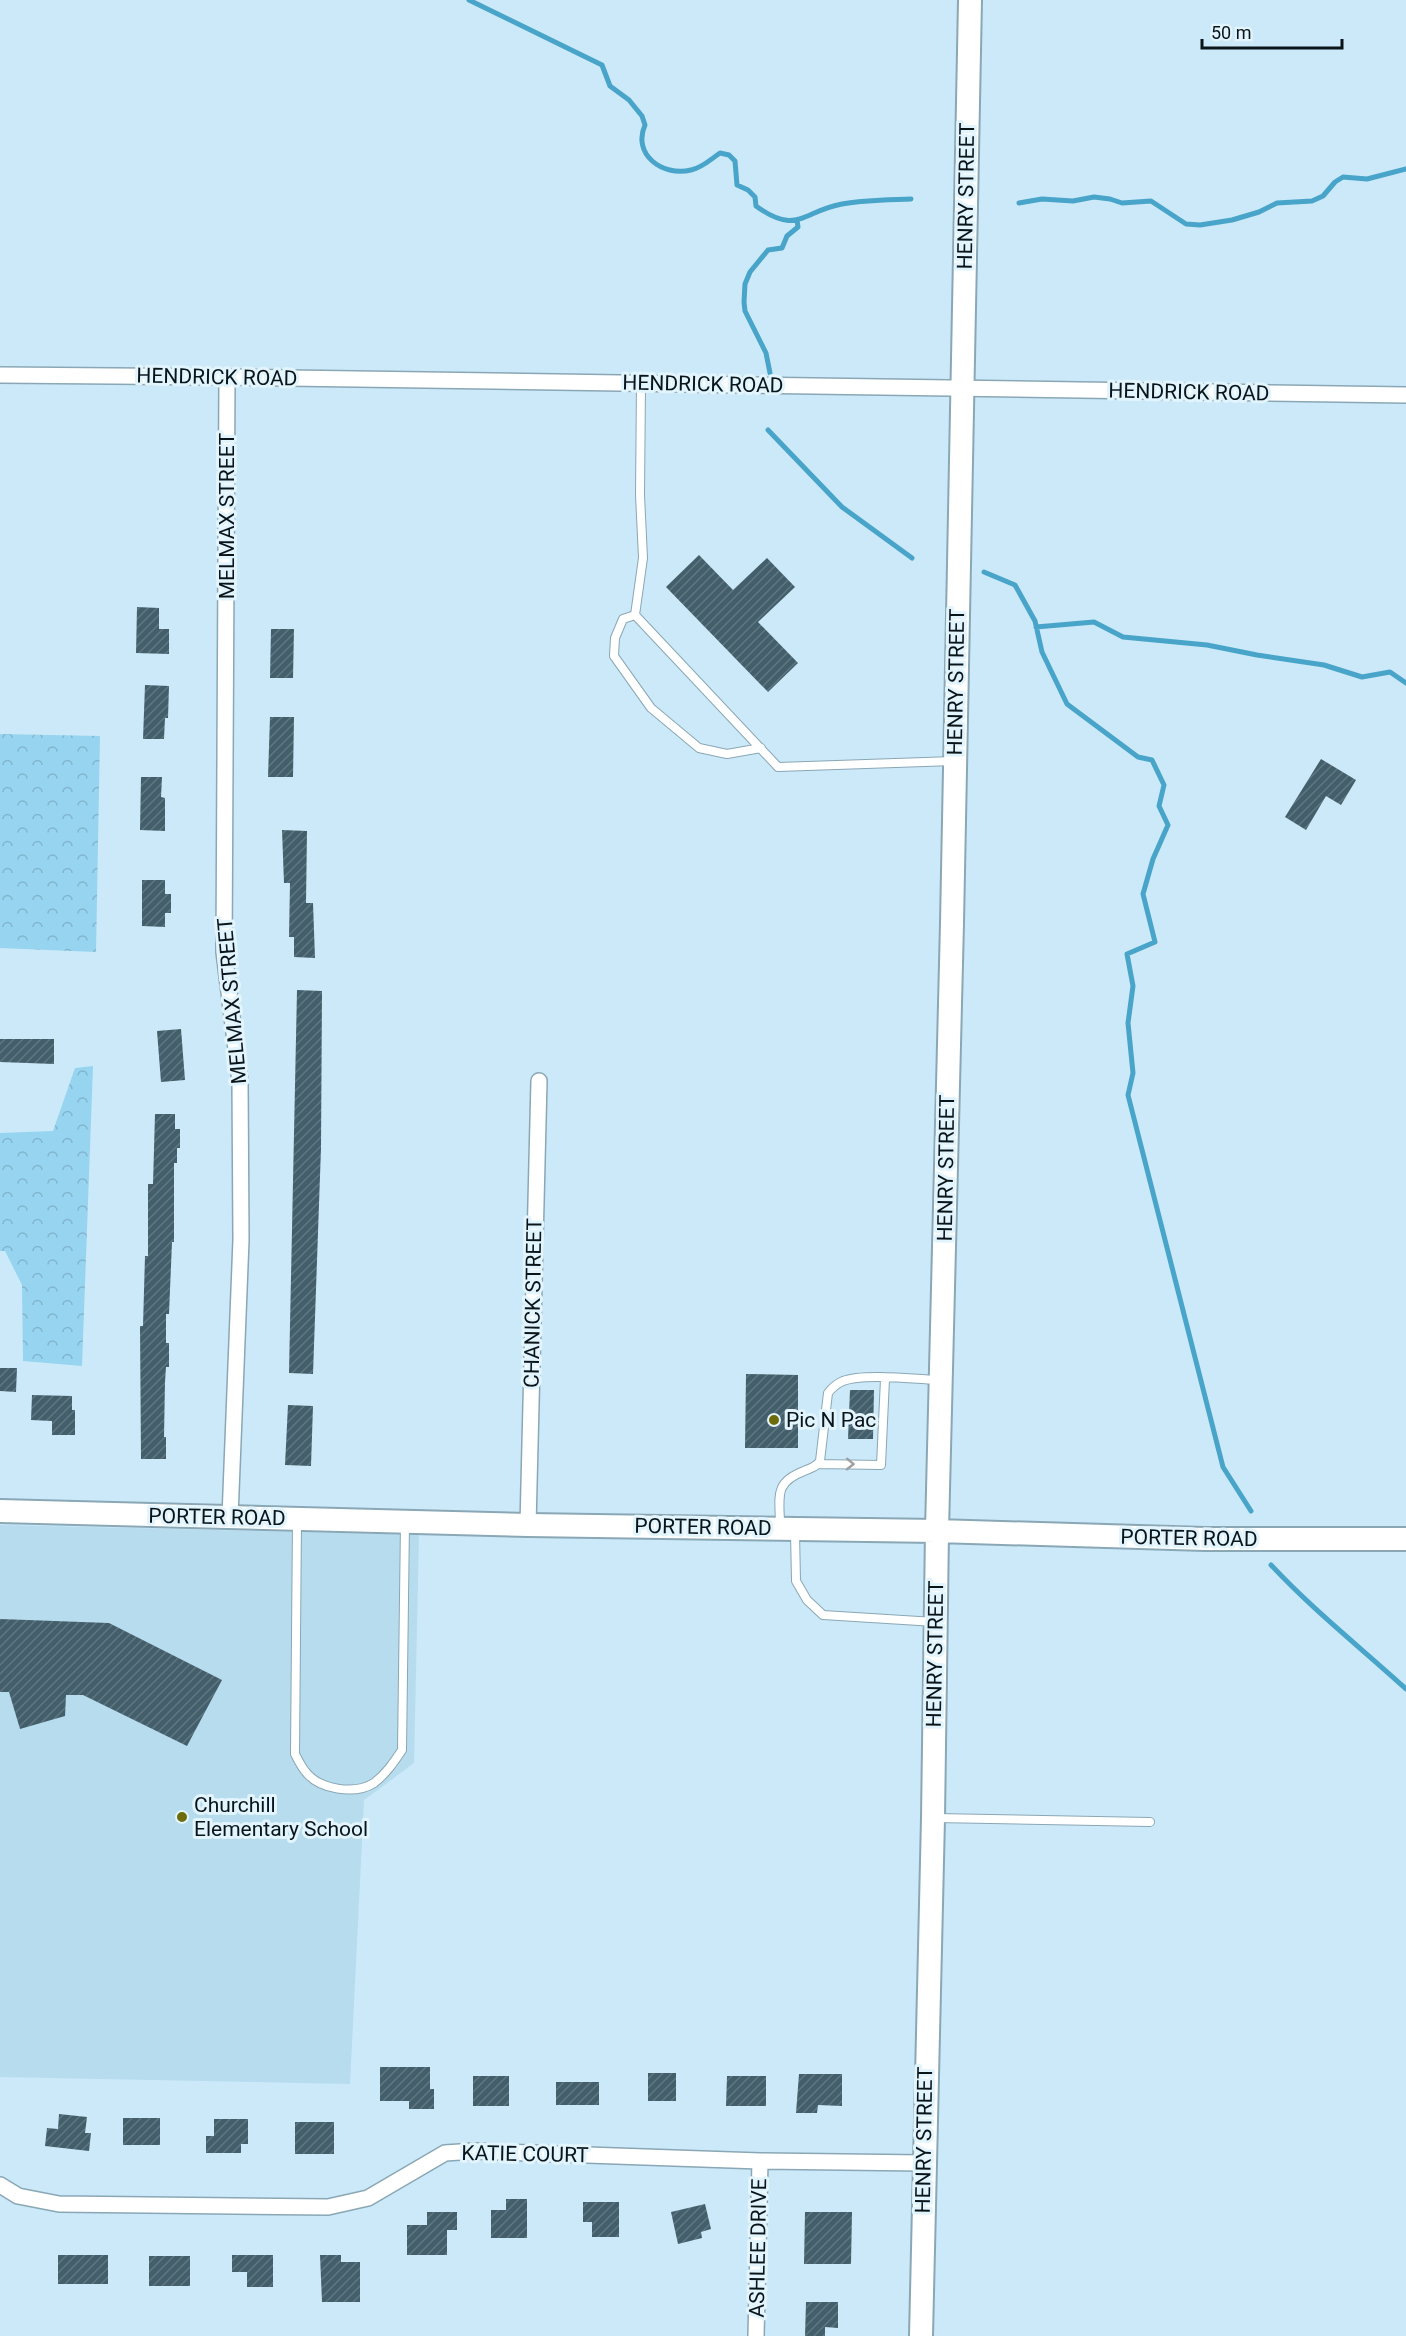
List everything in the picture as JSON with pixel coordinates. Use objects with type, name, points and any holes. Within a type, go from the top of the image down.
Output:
[{"type":"street","name":"HENRY STREET","points":[[921,2336],[970,0]]},
{"type":"street","name":"HENDRICK ROAD","points":[[0,375],[1406,395]]},
{"type":"street","name":"MELMAX STREET","points":[[227,377],[224,952],[240,1081],[241,1194],[230,1517]]},
{"type":"street","name":"CHANICK STREET","points":[[528,1525],[539,1081]]},
{"type":"street","name":"PORTER ROAD","points":[[0,1511],[1205,1539],[1406,1539]]},
{"type":"street","name":"KATIE COURT","points":[[0,2185],[18,2196],[59,2204],[328,2207],[368,2198],[445,2153],[475,2151],[760,2161],[923,2163]]},
{"type":"street","name":"ASHLEE DRIVE","points":[[756,2336],[760,2161]]},
{"type":"lane","points":[[635,615],[643,558],[640,495],[641,383]]},
{"type":"lane","points":[[635,615],[778,767],[955,761]]},
{"type":"lane","points":[[635,615],[623,619],[615,638],[614,656],[651,708],[699,748],[728,754],[761,748]]},
{"type":"lane","points":[[818,1464],[822,1450],[828,1393],[834,1386],[844,1380],[859,1378],[941,1380]]},
{"type":"lane","points":[[885,1378],[881,1465],[818,1464],[791,1476],[783,1483],[780,1492],[796,1581],[807,1600],[823,1615],[936,1622]]},
{"type":"lane","points":[[297,1519],[295,1754],[306,1773],[326,1785],[348,1791],[373,1784],[391,1767],[402,1750],[405,1521]]},
{"type":"lane","points":[[933,1818],[1150,1822]]},
{"type":"shaded area","name":"Churchill Elementary School","points":[[0,1525],[419,1535],[414,1763],[364,1800],[350,2084],[0,2077]]},
{"type":"green space","points":[[0,734],[100,736],[96,952],[0,948]]},
{"type":"green space","points":[[93,1066],[82,1366],[23,1361],[22,1285],[5,1251],[0,1251],[0,1133],[53,1131],[75,1068]]},
{"type":"building","points":[[699,555],[733,590],[767,558],[795,587],[758,622],[798,663],[768,692],[666,587]]},
{"type":"building","points":[[137,607],[159,608],[159,629],[169,629],[169,654],[136,653]]},
{"type":"building","points":[[271,629],[294,629],[293,678],[270,678]]},
{"type":"building","points":[[145,685],[169,686],[168,718],[165,718],[164,739],[143,739]]},
{"type":"building","points":[[270,717],[294,717],[293,777],[268,777]]},
{"type":"building","points":[[1321,759],[1356,780],[1341,805],[1326,796],[1306,830],[1285,817]]},
{"type":"building","points":[[141,777],[162,777],[161,797],[165,798],[165,831],[140,830]]},
{"type":"building","points":[[282,830],[307,831],[306,903],[313,903],[315,958],[294,957],[294,937],[289,937],[290,883],[284,883]]},
{"type":"building","points":[[142,880],[165,880],[165,894],[171,894],[171,913],[165,913],[165,927],[142,926]]},
{"type":"building","points":[[297,990],[322,991],[321,1148],[313,1374],[289,1373]]},
{"type":"building","points":[[181,1029],[185,1080],[161,1082],[157,1031]]},
{"type":"building","points":[[0,1039],[54,1039],[54,1064],[0,1062]]},
{"type":"building","points":[[155,1114],[175,1114],[175,1129],[180,1129],[180,1148],[177,1148],[177,1163],[174,1163],[174,1242],[172,1242],[169,1314],[166,1314],[169,1367],[166,1367],[165,1382],[166,1459],[141,1459],[140,1326],[143,1326],[145,1256],[148,1256],[148,1184],[153,1184]]},
{"type":"building","points":[[0,1368],[17,1368],[16,1392],[0,1391]]},
{"type":"building","points":[[746,1374],[798,1375],[798,1448],[745,1448]]},
{"type":"building","points":[[850,1390],[874,1390],[873,1439],[848,1439]]},
{"type":"building","points":[[32,1395],[72,1396],[72,1410],[75,1410],[75,1435],[52,1435],[52,1421],[31,1420]]},
{"type":"building","points":[[288,1405],[313,1406],[311,1466],[285,1465]]},
{"type":"building","points":[[0,1619],[109,1623],[222,1680],[187,1746],[83,1695],[66,1695],[65,1716],[20,1729],[9,1692],[0,1692]]},
{"type":"building","points":[[380,2067],[430,2067],[430,2089],[434,2089],[434,2109],[409,2109],[409,2101],[380,2101]]},
{"type":"building","points":[[648,2073],[676,2073],[676,2101],[648,2101]]},
{"type":"building","points":[[799,2074],[842,2074],[842,2106],[818,2105],[817,2113],[796,2113]]},
{"type":"building","points":[[473,2076],[509,2076],[509,2106],[473,2106]]},
{"type":"building","points":[[727,2076],[766,2076],[766,2106],[726,2106]]},
{"type":"building","points":[[556,2082],[599,2082],[599,2105],[556,2105]]},
{"type":"building","points":[[59,2114],[87,2117],[85,2133],[91,2133],[89,2151],[45,2146],[47,2128],[58,2129]]},
{"type":"building","points":[[123,2118],[160,2118],[160,2145],[123,2145]]},
{"type":"building","points":[[214,2119],[248,2119],[248,2144],[241,2144],[241,2153],[206,2153],[206,2136],[214,2136]]},
{"type":"building","points":[[295,2122],[334,2122],[334,2154],[295,2154]]},
{"type":"building","points":[[506,2199],[527,2199],[527,2238],[491,2238],[491,2210],[506,2210]]},
{"type":"building","points":[[583,2202],[619,2202],[619,2237],[592,2237],[592,2222],[583,2222]]},
{"type":"building","points":[[705,2204],[711,2229],[701,2232],[702,2238],[678,2244],[671,2212]]},
{"type":"building","points":[[427,2212],[457,2212],[457,2230],[447,2230],[447,2255],[407,2255],[407,2225],[427,2225]]},
{"type":"building","points":[[805,2212],[852,2212],[851,2264],[804,2264]]},
{"type":"building","points":[[58,2255],[108,2255],[108,2284],[58,2284]]},
{"type":"building","points":[[232,2255],[273,2255],[273,2287],[247,2287],[247,2272],[232,2272]]},
{"type":"building","points":[[320,2255],[341,2255],[341,2262],[360,2262],[360,2302],[322,2302]]},
{"type":"building","points":[[149,2256],[190,2256],[190,2286],[149,2286]]},
{"type":"building","points":[[806,2302],[838,2302],[838,2328],[825,2327],[825,2336],[805,2336]]},
{"type":"waterway","points":[[469,0],[602,65],[610,86],[629,100],[642,116],[645,125],[642,136],[646,154],[660,166],[670,170],[691,170],[720,153],[729,155],[735,161],[737,185],[748,190],[755,197],[756,206],[781,219],[800,219],[842,204],[911,199]]},
{"type":"waterway","points":[[1019,203],[1042,199],[1073,201],[1094,197],[1122,203],[1151,201],[1186,224],[1200,225],[1232,220],[1259,212],[1277,203],[1312,201],[1323,196],[1335,182],[1343,177],[1367,179],[1406,169]]},
{"type":"waterway","points":[[770,373],[766,353],[745,311],[745,284],[750,272],[768,250],[782,248],[787,236],[798,227],[797,220]]},
{"type":"waterway","points":[[768,430],[842,507],[912,558]]},
{"type":"waterway","points":[[984,572],[1015,585],[1035,621],[1042,652],[1067,704],[1138,757],[1152,760],[1164,785],[1159,806],[1168,825],[1153,859],[1143,894],[1155,942],[1127,954],[1133,986],[1128,1023],[1133,1073],[1128,1095],[1223,1467],[1251,1511]]},
{"type":"waterway","points":[[1036,627],[1094,622],[1123,637],[1207,645],[1324,665],[1362,677],[1390,672],[1406,683]]},
{"type":"waterway","points":[[1271,1565],[1320,1613],[1406,1689]]},
{"type":"place","name":"Pic N Pac","points":[[774,1420]]},
{"type":"place","name":"Churchill Elementary School","points":[[182,1817]]}]
